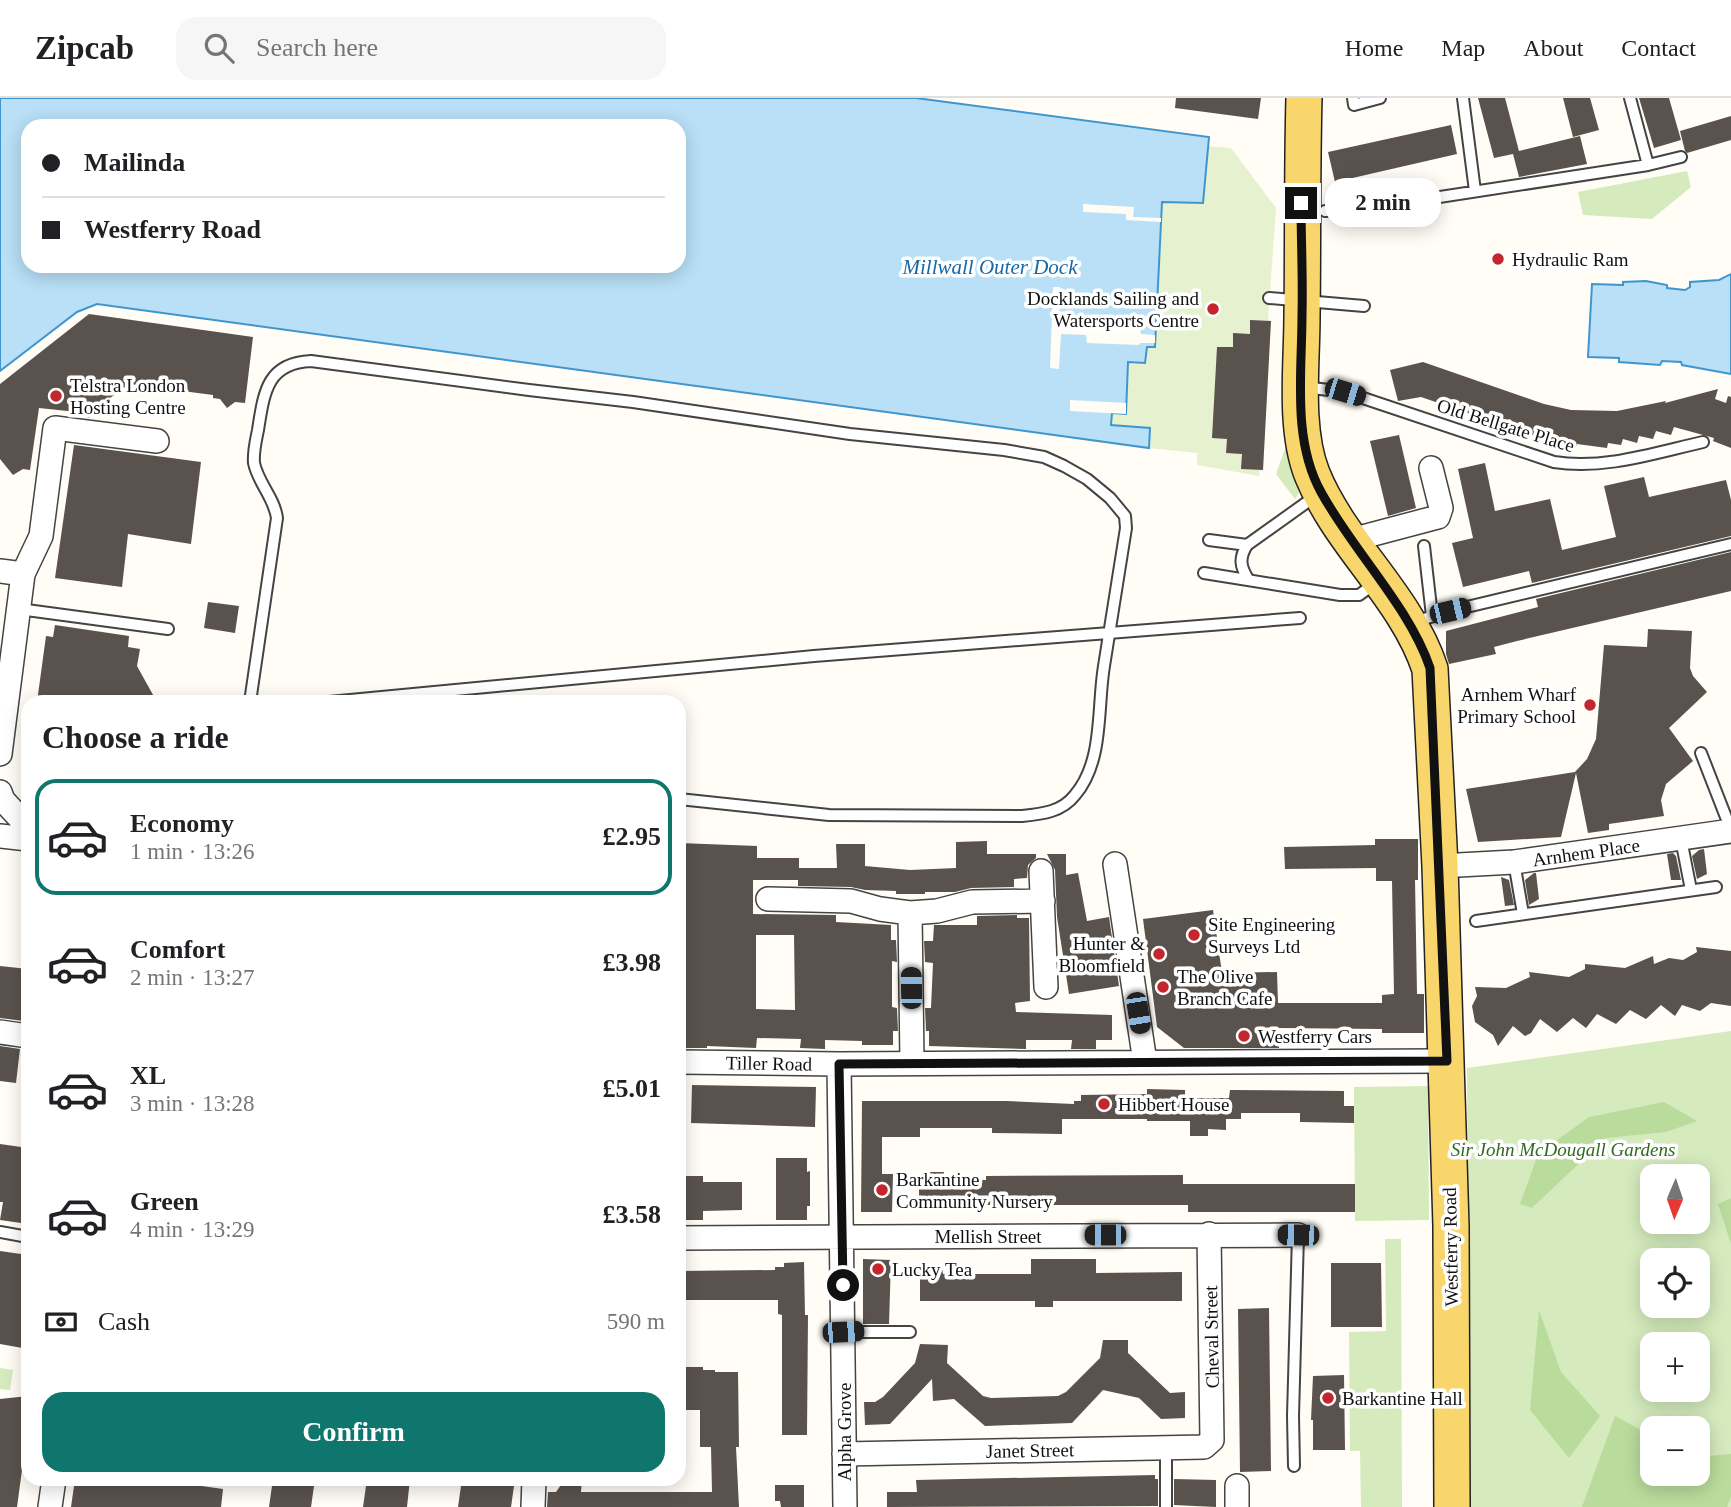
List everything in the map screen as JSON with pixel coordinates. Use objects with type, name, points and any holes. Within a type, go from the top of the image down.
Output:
[{"type":"main road","name":"Westferry Road","points":[[1304,98],[1301,203],[1286,299],[1302,387],[1307,459],[1321,492],[1351,540],[1380,580],[1420,620],[1430,668],[1432,788],[1440,866],[1447,1061],[1451,1226],[1452,1507]]},
{"type":"street","points":[[0,754],[18,609],[11,573],[40,536],[55,428],[157,441]]},
{"type":"street","points":[[1351,540],[1438,517],[1441,508],[1431,468]]},
{"type":"street","points":[[0,792],[3,800],[21,819]]},
{"type":"street","name":"Arnhem Place","points":[[1440,866],[1514,862],[1731,831]]},
{"type":"street","points":[[0,836],[21,838]]},
{"type":"street","points":[[1115,864],[1145,1062]]},
{"type":"street","points":[[1041,871],[1045,987]]},
{"type":"street","points":[[768,899],[851,901],[910,913],[937,911],[972,902],[1043,901]]},
{"type":"street","points":[[910,913],[912,1062]]},
{"type":"street","points":[[0,1032],[21,1035]]},
{"type":"street","name":"Tiller Road","points":[[686,1062],[839,1064],[1447,1061]]},
{"type":"street","name":"Alpha Grove","points":[[839,1064],[845,1507]]},
{"type":"street","name":"Cheval Street","points":[[1209,1234],[1212,1440]]},
{"type":"street","name":"Mellish Street","points":[[686,1238],[1298,1235]]},
{"type":"street","name":"Janet Street","points":[[844,1454],[1205,1447],[1212,1440]]},
{"type":"street","points":[[50,1507],[53,1486]]},
{"type":"street","points":[[533,1507],[534,1486]]},
{"type":"lane","points":[[1353,98],[1354,105],[1380,98]]},
{"type":"lane","points":[[1463,98],[1475,191]]},
{"type":"lane","points":[[1630,98],[1648,165]]},
{"type":"lane","points":[[1325,211],[1355,210],[1648,165],[1681,157]]},
{"type":"lane","points":[[1286,299],[1364,306]]},
{"type":"lane","points":[[251,695],[277,518],[276,507],[258,476],[254,459],[262,405],[270,380],[282,368],[295,362],[312,361],[633,401],[850,434],[1004,450],[1044,457],[1087,479],[1110,498],[1125,516],[1126,528],[1104,668],[1094,758],[1086,779],[1074,797],[1060,808],[1043,814],[1022,816],[829,815],[686,800]]},
{"type":"lane","name":"Old Bellgate Place","points":[[1302,387],[1345,392],[1554,462],[1577,466],[1604,464],[1703,442]]},
{"type":"lane","points":[[1248,579],[1241,568],[1241,555],[1247,545],[1321,492]]},
{"type":"lane","points":[[1209,540],[1247,545]]},
{"type":"lane","points":[[1424,546],[1420,620],[1731,544]]},
{"type":"lane","points":[[1204,573],[1340,595],[1359,595],[1380,580]]},
{"type":"lane","points":[[18,609],[168,629]]},
{"type":"lane","points":[[403,695],[814,656],[1300,618]]},
{"type":"lane","points":[[1701,753],[1731,831]]},
{"type":"lane","points":[[1681,839],[1691,890]]},
{"type":"lane","points":[[1514,862],[1522,914]]},
{"type":"lane","points":[[1476,921],[1716,887]]},
{"type":"lane","points":[[0,1232],[21,1236]]},
{"type":"lane","points":[[1294,1466],[1298,1235]]},
{"type":"lane","points":[[843,1332],[910,1332]]},
{"type":"lane","points":[[1166,1447],[1166,1507]]},
{"type":"green space","name":"Docklands Sailing and Watersports Centre","points":[[1208,146],[1231,148],[1276,208],[1268,320],[1271,321],[1263,470],[1260,470],[1259,476],[1197,465],[1197,453],[1149,448],[1150,428],[1111,425],[1112,412],[1126,413],[1128,362],[1147,346],[1155,347],[1162,201],[1203,203]]},
{"type":"green space","points":[[1687,171],[1691,187],[1652,219],[1583,215],[1578,192]]},
{"type":"green space","points":[[1287,443],[1299,493],[1295,499],[1276,474]]},
{"type":"green space","name":"Sir John McDougall Gardens","points":[[1731,1031],[1731,1507],[1470,1507],[1467,1068]]},
{"type":"green space","points":[[1428,1086],[1429,1220],[1355,1221],[1354,1087]]},
{"type":"green space","points":[[1664,1102],[1697,1121],[1666,1132],[1606,1138],[1532,1208],[1520,1204],[1538,1154],[1589,1117]]},
{"type":"green space","points":[[1731,1198],[1731,1244],[1718,1204]]},
{"type":"green space","points":[[1385,1239],[1401,1239],[1402,1507],[1361,1507],[1360,1451],[1350,1451],[1349,1332],[1386,1331]]},
{"type":"green space","points":[[1539,1310],[1561,1372],[1600,1416],[1569,1458],[1530,1410]]},
{"type":"green space","points":[[0,1368],[13,1370],[10,1390],[0,1389]]},
{"type":"green space","points":[[1615,1416],[1640,1430],[1640,1486],[1710,1486],[1710,1456],[1731,1454],[1731,1497],[1727,1507],[1582,1507]]},
{"type":"water","name":"Millwall Outer Dock","points":[[0,98],[916,98],[1209,137],[1203,203],[1162,202],[1155,347],[1147,347],[1145,363],[1128,362],[1126,414],[1112,413],[1111,425],[1150,428],[1149,448],[97,304],[77,312],[0,371]]},
{"type":"water","points":[[1731,274],[1731,374],[1682,365],[1681,362],[1662,361],[1660,365],[1619,362],[1619,358],[1588,357],[1592,284],[1623,285],[1623,282],[1646,281],[1685,290],[1690,287],[1690,282],[1719,280]]},
{"type":"pier","points":[[1083,204],[1134,207],[1133,217],[1161,218],[1161,222],[1126,220],[1126,214],[1083,212]]},
{"type":"pier","points":[[1053,287],[1060,287],[1059,327],[1140,329],[1141,334],[1155,335],[1155,343],[1087,343],[1086,335],[1061,334],[1059,369],[1050,368]]},
{"type":"pier","points":[[1070,400],[1126,403],[1126,414],[1070,411]]},
{"type":"building","points":[[1176,98],[1261,98],[1258,119],[1175,108]]},
{"type":"building","points":[[1478,98],[1505,98],[1519,151],[1580,136],[1587,164],[1519,177],[1513,154],[1494,158]]},
{"type":"building","points":[[1563,98],[1590,98],[1599,130],[1573,137]]},
{"type":"building","points":[[1639,98],[1669,98],[1681,140],[1654,148]]},
{"type":"building","points":[[1731,116],[1731,140],[1687,153],[1685,151],[1680,131]]},
{"type":"building","points":[[1451,125],[1457,154],[1335,182],[1328,152]]},
{"type":"building","name":"Telstra London Hosting Centre","points":[[89,314],[253,337],[245,403],[235,402],[227,408],[220,399],[213,398],[213,395],[129,384],[110,398],[108,415],[94,413],[89,418],[77,412],[39,408],[30,470],[23,469],[13,475],[0,459],[0,384]]},
{"type":"building","name":"Docklands Sailing and Watersports Centre","points":[[1250,320],[1271,321],[1263,470],[1241,469],[1242,454],[1226,453],[1227,439],[1212,438],[1217,347],[1233,347],[1233,333],[1250,334]]},
{"type":"building","points":[[1423,362],[1544,404],[1571,410],[1617,411],[1666,401],[1665,403],[1718,389],[1715,399],[1726,403],[1728,396],[1731,397],[1731,448],[1713,441],[1714,438],[1674,427],[1671,435],[1656,431],[1653,439],[1639,436],[1637,443],[1623,439],[1621,445],[1608,443],[1607,448],[1562,442],[1561,445],[1421,397],[1398,401],[1390,370]]},
{"type":"building","points":[[1399,435],[1416,508],[1388,516],[1370,441]]},
{"type":"building","points":[[74,445],[201,462],[191,544],[128,534],[122,587],[55,578]]},
{"type":"building","points":[[1485,463],[1495,511],[1550,499],[1562,550],[1616,537],[1604,486],[1644,477],[1649,497],[1726,480],[1731,500],[1731,536],[1532,583],[1529,571],[1463,587],[1452,543],[1473,538],[1458,469]]},
{"type":"building","points":[[1731,552],[1731,591],[1517,641],[1494,647],[1496,654],[1449,664],[1446,631],[1538,607],[1536,599]]},
{"type":"building","points":[[208,602],[239,606],[235,633],[204,628]]},
{"type":"building","points":[[55,625],[129,636],[128,647],[140,649],[137,666],[153,695],[38,695],[46,636],[53,637]]},
{"type":"building","points":[[1648,629],[1692,631],[1690,668],[1693,676],[1707,692],[1669,728],[1693,761],[1666,784],[1661,800],[1664,816],[1609,824],[1609,830],[1588,833],[1576,773],[1561,837],[1478,842],[1466,789],[1575,772],[1587,759],[1596,739],[1604,645],[1647,647]]},
{"type":"building","points":[[1375,839],[1418,839],[1418,880],[1415,880],[1417,994],[1424,994],[1424,1033],[1382,1033],[1382,1029],[1279,1028],[1279,1048],[1184,1048],[1157,1027],[1143,919],[1213,910],[1222,973],[1277,972],[1278,1003],[1382,1003],[1382,995],[1394,994],[1392,881],[1376,881],[1376,868],[1285,869],[1284,847],[1375,845]]},
{"type":"building","points":[[987,841],[987,854],[1036,854],[1036,858],[1028,865],[1027,878],[1014,879],[1014,887],[896,894],[896,891],[851,887],[798,886],[798,880],[753,880],[753,914],[836,915],[836,922],[891,925],[891,940],[896,940],[897,962],[892,961],[892,1007],[897,1008],[898,1031],[893,1031],[893,1045],[862,1045],[862,1041],[825,1040],[825,1049],[800,1048],[801,1039],[757,1038],[756,1048],[686,1048],[686,843],[757,846],[757,858],[799,858],[799,868],[837,868],[836,844],[865,844],[865,866],[910,870],[956,868],[956,842]],"holes":[[[756,935],[794,935],[795,1010],[756,1009]]]},
{"type":"building","points":[[1704,849],[1707,874],[1697,879],[1692,856]]},
{"type":"building","points":[[1673,853],[1681,880],[1671,880],[1667,854]]},
{"type":"building","points":[[1047,854],[1066,854],[1066,875],[1078,873],[1087,921],[1109,917],[1119,986],[1069,994],[1057,917],[1055,870]]},
{"type":"building","points":[[1534,873],[1539,899],[1529,905],[1525,880]]},
{"type":"building","points":[[1501,877],[1509,880],[1514,905],[1505,906]]},
{"type":"building","points":[[1017,915],[1017,918],[1029,918],[1030,1001],[1015,1003],[1016,1012],[1112,1015],[1112,1040],[1096,1040],[1096,1049],[1071,1049],[1072,1040],[1026,1040],[1026,1049],[929,1046],[925,1008],[931,1008],[933,963],[925,962],[924,941],[933,941],[934,925],[977,925],[977,916]]},
{"type":"building","points":[[1696,947],[1731,951],[1731,1006],[1711,1003],[1700,1011],[1682,1005],[1675,1016],[1661,1005],[1646,1019],[1630,1010],[1616,1024],[1597,1014],[1586,1028],[1573,1018],[1557,1032],[1540,1019],[1531,1033],[1525,1036],[1513,1026],[1498,1046],[1493,1035],[1475,1022],[1472,1006],[1477,996],[1475,987],[1506,988],[1530,977],[1529,972],[1569,977],[1585,969],[1585,964],[1625,968],[1653,956],[1654,964],[1669,958],[1683,960],[1697,952]]},
{"type":"building","points":[[0,966],[21,968],[21,1021],[0,1018]]},
{"type":"building","points":[[0,1046],[20,1049],[16,1083],[0,1081]]},
{"type":"building","points":[[692,1085],[816,1087],[815,1127],[691,1123]]},
{"type":"building","points":[[1147,1089],[1185,1090],[1185,1098],[1229,1098],[1230,1090],[1344,1091],[1344,1106],[1354,1106],[1354,1123],[1300,1122],[1300,1113],[1241,1113],[1241,1119],[1226,1119],[1226,1130],[1208,1129],[1208,1136],[1190,1136],[1190,1121],[1147,1119],[1062,1119],[1062,1134],[992,1133],[992,1128],[920,1128],[920,1137],[882,1137],[882,1174],[893,1174],[892,1212],[861,1212],[862,1101],[1074,1104],[1074,1101],[1081,1101],[1081,1095],[1147,1094]]},
{"type":"building","points":[[0,1144],[21,1147],[21,1223],[0,1220],[3,1202],[0,1202]]},
{"type":"building","points":[[776,1158],[807,1158],[807,1172],[810,1171],[810,1206],[807,1206],[807,1220],[776,1220]]},
{"type":"building","points":[[924,1172],[944,1172],[944,1180],[986,1180],[986,1176],[1183,1175],[1183,1184],[1355,1184],[1355,1212],[1188,1212],[1188,1205],[919,1205],[919,1175],[924,1175]]},
{"type":"building","points":[[686,1176],[703,1176],[703,1182],[742,1182],[742,1210],[703,1211],[703,1220],[686,1220]]},
{"type":"building","points":[[0,1251],[21,1254],[21,1348],[0,1344]]},
{"type":"building","points":[[863,1259],[891,1260],[889,1324],[863,1324]]},
{"type":"building","points":[[1031,1259],[1096,1259],[1096,1273],[1182,1272],[1182,1301],[1053,1301],[1053,1307],[1035,1307],[1035,1301],[920,1301],[920,1267],[942,1267],[943,1274],[1031,1274]]},
{"type":"building","points":[[804,1262],[805,1315],[808,1315],[807,1435],[782,1435],[782,1315],[778,1314],[778,1300],[686,1300],[686,1271],[775,1270],[775,1267],[784,1267],[784,1263]]},
{"type":"building","points":[[1331,1263],[1381,1263],[1382,1327],[1331,1327]]},
{"type":"building","points":[[1269,1308],[1271,1471],[1240,1472],[1238,1309]]},
{"type":"building","points":[[1103,1340],[1128,1340],[1128,1353],[1170,1393],[1185,1392],[1185,1418],[1161,1419],[1139,1398],[1103,1390],[1072,1423],[985,1426],[954,1399],[933,1401],[932,1379],[890,1424],[865,1425],[864,1402],[875,1402],[883,1397],[915,1363],[920,1344],[948,1345],[947,1363],[983,1396],[991,1398],[1058,1396],[1066,1392],[1100,1358]]},
{"type":"building","points":[[686,1367],[703,1367],[703,1370],[715,1372],[738,1372],[739,1447],[736,1447],[739,1507],[547,1507],[548,1492],[556,1492],[560,1486],[581,1486],[581,1492],[712,1492],[711,1447],[700,1447],[700,1410],[686,1410]]},
{"type":"building","name":"Barkantine Hall","points":[[1344,1375],[1345,1450],[1313,1450],[1313,1376]]},
{"type":"building","points":[[21,1397],[21,1478],[17,1507],[0,1507],[0,1399]]},
{"type":"building","points":[[1155,1475],[1155,1479],[1158,1479],[1158,1506],[887,1507],[887,1492],[917,1492],[916,1480]]},
{"type":"building","points":[[1174,1479],[1216,1480],[1216,1507],[1174,1505]]},
{"type":"building","points":[[775,1485],[804,1485],[804,1507],[781,1507],[780,1501],[775,1501]]},
{"type":"building","points":[[74,1486],[202,1486],[223,1489],[221,1507],[71,1507]]},
{"type":"building","points":[[272,1486],[314,1486],[311,1507],[269,1507]]},
{"type":"building","points":[[366,1486],[409,1486],[407,1507],[363,1507]]},
{"type":"building","points":[[461,1486],[514,1486],[511,1507],[458,1507]]},
{"type":"place","name":"Hydraulic Ram","points":[[1498,259]]},
{"type":"place","name":"Docklands Sailing and Watersports Centre","points":[[1213,309]]},
{"type":"place","name":"Telstra London Hosting Centre","points":[[56,396]]},
{"type":"place","name":"Arnhem Wharf Primary School","points":[[1590,705]]},
{"type":"place","name":"Site Engineering Surveys Ltd","points":[[1194,935]]},
{"type":"place","name":"Hunter & Bloomfield","points":[[1159,954]]},
{"type":"place","name":"The Olive Branch Cafe","points":[[1163,987]]},
{"type":"place","name":"Westferry Cars","points":[[1244,1036]]},
{"type":"place","name":"Hibbert House","points":[[1104,1104]]},
{"type":"place","name":"Barkantine Community Nursery","points":[[882,1190]]},
{"type":"place","name":"Lucky Tea","points":[[878,1269]]},
{"type":"place","name":"Barkantine Hall","points":[[1328,1398]]},
{"type":"route","points":[[843,1285],[839,1064],[1447,1061],[1430,668],[1424,649],[1409,624],[1321,492],[1307,459],[1302,411],[1301,203]]}]
